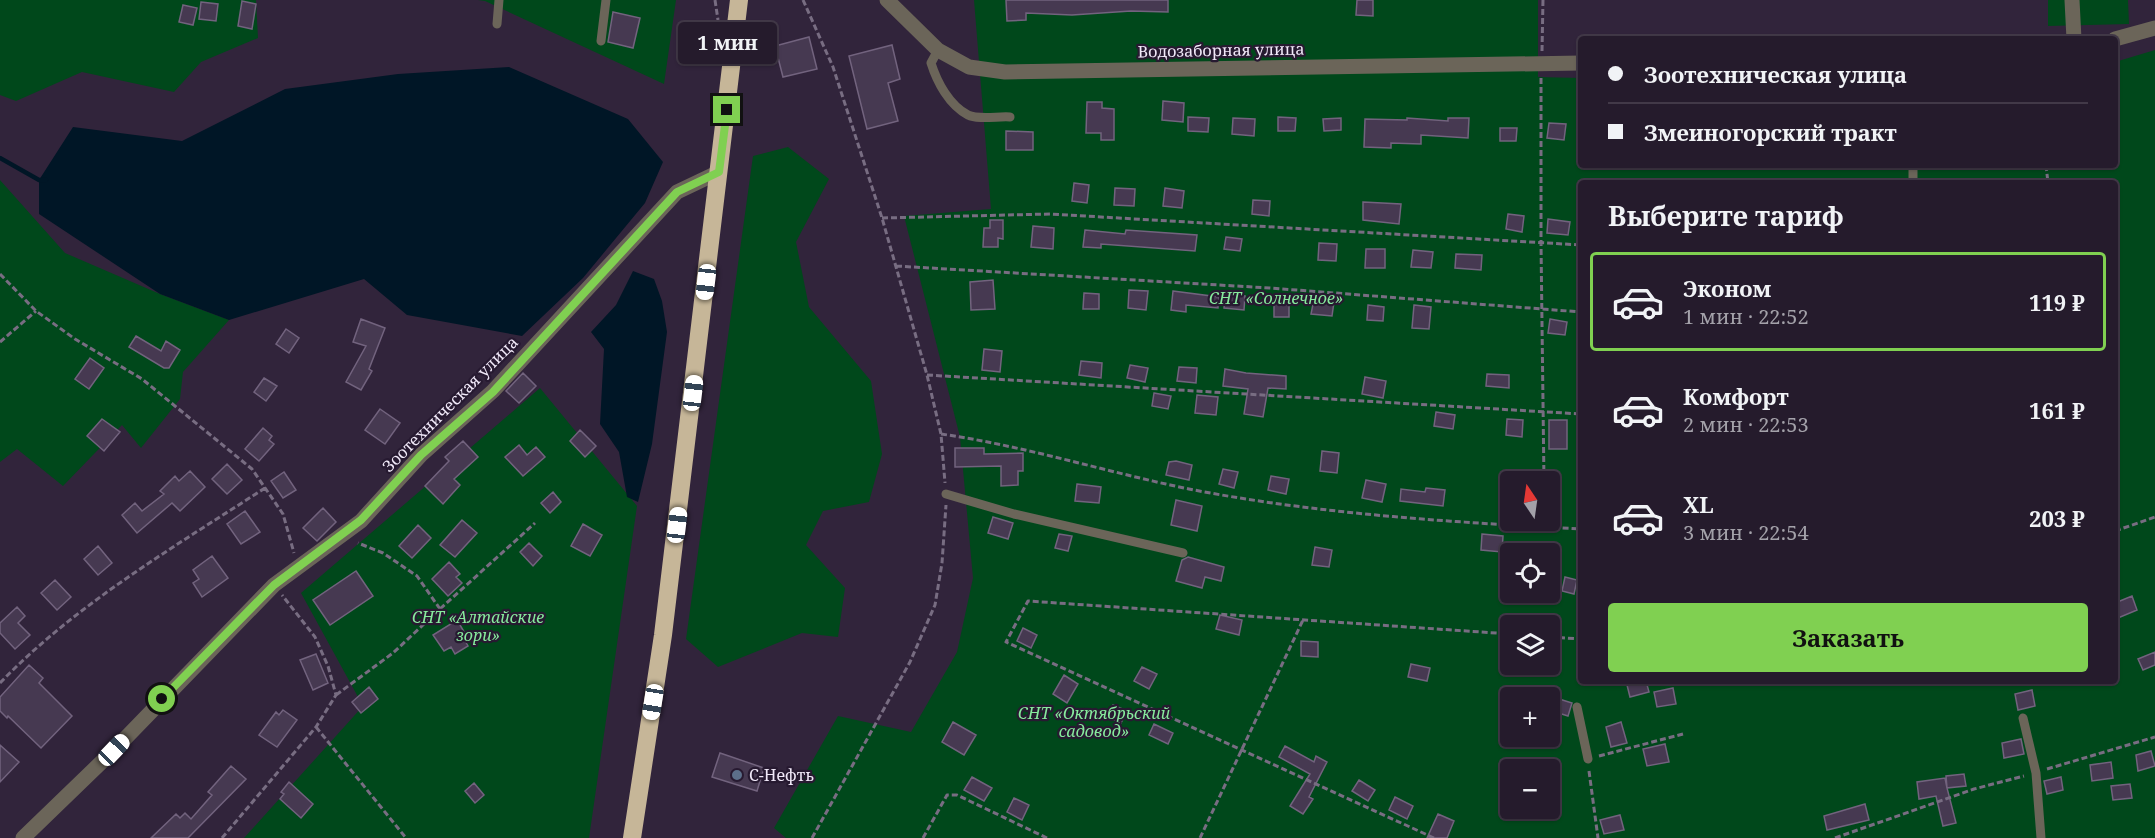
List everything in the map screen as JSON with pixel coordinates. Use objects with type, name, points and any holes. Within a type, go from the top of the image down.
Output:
[{"type":"highway","points":[[632,838],[663,635],[740,0]]},
{"type":"street","name":"Водозаборная улица","points":[[887,0],[938,50],[969,67],[1005,72],[1578,63]]},
{"type":"street","points":[[2072,0],[2074,36]]},
{"type":"street","points":[[2118,38],[2155,28]]},
{"type":"street","name":"Зоотехническая улица","points":[[23,838],[114,750],[274,585],[361,520],[421,455],[493,392],[677,192],[719,172]]},
{"type":"lane","points":[[497,24],[500,0]]},
{"type":"lane","points":[[602,41],[606,0]]},
{"type":"lane","points":[[938,50],[931,63],[936,79],[949,98],[969,116],[1010,117]]},
{"type":"lane","points":[[946,494],[1014,514],[1182,553]]},
{"type":"lane","points":[[1577,706],[1588,759]]},
{"type":"lane","points":[[2023,718],[2036,773],[2041,838]]},
{"type":"path","points":[[803,0],[833,67],[896,266],[941,434],[946,494],[942,563],[934,605],[910,662],[812,838]]},
{"type":"path","points":[[1543,0],[1540,243],[1543,310],[1544,471]]},
{"type":"path","points":[[882,218],[1050,214],[1578,245]]},
{"type":"path","points":[[896,266],[1270,288],[1578,312]]},
{"type":"path","points":[[0,274],[36,311],[75,339],[142,379],[252,469],[283,514],[298,566]]},
{"type":"path","points":[[0,342],[36,311]]},
{"type":"path","points":[[927,375],[1578,414]]},
{"type":"path","points":[[941,434],[990,441],[1189,489],[1330,511],[1500,524]]},
{"type":"path","points":[[0,683],[26,656],[130,575],[265,488]]},
{"type":"path","points":[[2118,530],[2155,517]]},
{"type":"path","points":[[222,838],[316,727],[336,695],[393,653],[535,523]]},
{"type":"path","points":[[1560,528],[1578,529]]},
{"type":"path","points":[[336,538],[354,541],[383,553],[417,576],[441,609]]},
{"type":"path","points":[[274,585],[315,637],[328,666],[336,695]]},
{"type":"path","points":[[1434,838],[1006,642],[1028,601],[1500,633]]},
{"type":"path","points":[[1200,838],[1303,620]]},
{"type":"path","points":[[1560,638],[1578,639]]},
{"type":"path","points":[[316,727],[406,838]]},
{"type":"path","points":[[1598,838],[1588,759],[1683,734]]},
{"type":"path","points":[[1835,838],[1974,789],[2155,737]]},
{"type":"path","points":[[923,838],[947,795],[957,795],[1047,838]]},
{"type":"green space","points":[[0,0],[256,0],[258,38],[201,62],[174,92],[82,72],[16,101],[0,95]]},
{"type":"green space","points":[[478,0],[676,0],[664,84],[485,1]]},
{"type":"green space","points":[[974,0],[1538,0],[1538,77],[1578,78],[1578,168],[2118,168],[2118,61],[2155,50],[2155,838],[786,838],[774,828],[838,716],[911,732],[957,652],[973,578],[960,437],[904,216],[991,209]]},
{"type":"green space","points":[[2048,0],[2128,0],[2129,24],[2048,26]]},
{"type":"green space","points":[[788,147],[829,179],[796,242],[809,307],[871,381],[882,454],[869,502],[823,511],[806,545],[845,588],[838,637],[802,633],[718,667],[686,639],[753,156]]},
{"type":"green space","points":[[0,180],[65,253],[160,294],[229,320],[183,372],[180,399],[141,448],[122,425],[63,486],[17,449],[0,462]]},
{"type":"green space","name":"СНТ «Алтайские зори»","points":[[540,388],[637,506],[589,838],[244,838],[363,706],[301,593]]},
{"type":"water","points":[[509,67],[628,119],[663,162],[645,203],[583,278],[522,336],[407,315],[364,279],[229,320],[160,294],[39,214],[39,180],[73,127],[182,141],[285,89],[398,74]]},
{"type":"water","points":[[633,271],[654,279],[662,301],[667,332],[652,444],[638,502],[627,497],[619,452],[600,424],[604,349],[591,332],[616,305]]},
{"type":"building","points":[[1006,0],[1168,0],[1168,12],[1131,11],[1072,15],[1026,13],[1026,20],[1007,21]]},
{"type":"building","points":[[1357,0],[1373,0],[1373,16],[1356,15]]},
{"type":"building","points":[[242,1],[256,4],[252,29],[238,26]]},
{"type":"building","points":[[201,2],[218,4],[216,21],[199,19]]},
{"type":"building","points":[[183,5],[197,8],[193,25],[179,22]]},
{"type":"building","points":[[613,12],[640,18],[633,48],[608,42]]},
{"type":"building","points":[[809,37],[817,69],[783,77],[775,46]]},
{"type":"building","points":[[892,45],[900,79],[888,83],[898,121],[867,129],[849,56]]},
{"type":"building","points":[[1163,101],[1184,103],[1183,122],[1162,120]]},
{"type":"building","points":[[1087,102],[1102,102],[1102,108],[1114,109],[1114,140],[1101,140],[1101,133],[1086,133]]},
{"type":"building","points":[[1188,117],[1209,118],[1208,132],[1188,131]]},
{"type":"building","points":[[1278,117],[1296,118],[1295,131],[1278,131]]},
{"type":"building","points":[[1233,118],[1255,119],[1254,136],[1232,134]]},
{"type":"building","points":[[1341,118],[1341,130],[1324,131],[1323,119]]},
{"type":"building","points":[[1407,118],[1448,121],[1448,118],[1469,118],[1468,138],[1421,135],[1421,144],[1391,143],[1391,148],[1364,147],[1365,119],[1407,120]]},
{"type":"building","points":[[1549,123],[1566,124],[1564,140],[1547,138]]},
{"type":"building","points":[[1500,128],[1517,128],[1516,141],[1500,141]]},
{"type":"building","points":[[1006,131],[1033,132],[1033,150],[1006,150]]},
{"type":"building","points":[[1074,183],[1089,185],[1087,203],[1072,201]]},
{"type":"building","points":[[1115,188],[1135,189],[1134,206],[1114,205]]},
{"type":"building","points":[[1165,188],[1184,191],[1182,208],[1163,206]]},
{"type":"building","points":[[1253,200],[1270,201],[1269,216],[1252,214]]},
{"type":"building","points":[[1363,202],[1401,204],[1399,224],[1363,220]]},
{"type":"building","points":[[1508,214],[1524,216],[1522,232],[1506,229]]},
{"type":"building","points":[[1548,219],[1570,222],[1568,235],[1547,233]]},
{"type":"building","points":[[990,220],[1003,220],[1003,239],[998,238],[998,247],[983,247],[984,228],[990,228]]},
{"type":"building","points":[[1033,226],[1054,228],[1053,249],[1031,247]]},
{"type":"building","points":[[1085,230],[1125,234],[1126,230],[1197,235],[1195,251],[1101,244],[1101,248],[1083,247]]},
{"type":"building","points":[[1226,237],[1242,239],[1240,251],[1224,249]]},
{"type":"building","points":[[1319,243],[1337,244],[1336,261],[1318,260]]},
{"type":"building","points":[[1366,249],[1385,249],[1385,268],[1365,268]]},
{"type":"building","points":[[1413,250],[1433,252],[1431,268],[1411,267]]},
{"type":"building","points":[[1456,254],[1482,255],[1481,270],[1455,268]]},
{"type":"building","points":[[993,280],[995,309],[971,310],[970,282]]},
{"type":"building","points":[[1129,290],[1148,291],[1146,310],[1128,308]]},
{"type":"building","points":[[1173,291],[1219,297],[1218,308],[1186,305],[1186,312],[1171,310]]},
{"type":"building","points":[[1084,293],[1099,294],[1099,309],[1083,309]]},
{"type":"building","points":[[1225,294],[1245,296],[1244,310],[1224,308]]},
{"type":"building","points":[[1274,299],[1289,299],[1289,317],[1274,317]]},
{"type":"building","points":[[1314,299],[1334,302],[1332,316],[1311,314]]},
{"type":"building","points":[[1368,305],[1384,307],[1383,321],[1367,320]]},
{"type":"building","points":[[1414,305],[1431,307],[1429,329],[1412,328]]},
{"type":"building","points":[[361,319],[385,328],[369,369],[372,371],[361,390],[346,382],[366,346],[353,342]]},
{"type":"building","points":[[1550,319],[1567,322],[1565,335],[1548,333]]},
{"type":"building","points":[[286,329],[299,338],[289,353],[276,344]]},
{"type":"building","points":[[136,336],[161,351],[166,341],[180,350],[169,368],[164,368],[129,347]]},
{"type":"building","points":[[984,349],[1002,351],[1000,372],[982,370]]},
{"type":"building","points":[[90,358],[104,368],[89,389],[75,379]]},
{"type":"building","points":[[1081,361],[1102,363],[1101,378],[1079,375]]},
{"type":"building","points":[[1130,365],[1148,368],[1145,382],[1127,378]]},
{"type":"building","points":[[1179,367],[1197,368],[1196,383],[1177,381]]},
{"type":"building","points":[[1225,369],[1286,376],[1286,389],[1268,388],[1263,417],[1244,414],[1248,389],[1223,386]]},
{"type":"building","points":[[523,373],[536,386],[519,403],[506,391]]},
{"type":"building","points":[[1487,374],[1509,375],[1509,388],[1486,386]]},
{"type":"building","points":[[1365,377],[1386,381],[1383,398],[1362,394]]},
{"type":"building","points":[[264,378],[277,386],[266,401],[254,392]]},
{"type":"building","points":[[1154,393],[1171,396],[1168,409],[1152,406]]},
{"type":"building","points":[[1197,395],[1218,397],[1216,415],[1195,413]]},
{"type":"building","points":[[380,409],[400,423],[385,444],[365,430]]},
{"type":"building","points":[[1436,412],[1455,415],[1453,429],[1434,426]]},
{"type":"building","points":[[102,419],[120,432],[104,451],[87,436]]},
{"type":"building","points":[[1507,419],[1523,420],[1522,437],[1506,435]]},
{"type":"building","points":[[1549,420],[1567,420],[1567,449],[1549,449]]},
{"type":"building","points":[[263,428],[272,436],[269,440],[274,444],[259,461],[245,449]]},
{"type":"building","points":[[580,430],[596,446],[585,457],[570,441]]},
{"type":"building","points":[[463,441],[478,457],[454,479],[460,485],[443,504],[425,486],[449,461],[445,457]]},
{"type":"building","points":[[519,445],[527,455],[536,447],[545,457],[523,476],[505,457]]},
{"type":"building","points":[[955,448],[984,448],[984,454],[1023,453],[1023,471],[1018,471],[1018,485],[1001,486],[1001,466],[955,467]]},
{"type":"building","points":[[1322,451],[1339,453],[1337,473],[1320,471]]},
{"type":"building","points":[[1176,461],[1192,465],[1189,480],[1166,475],[1169,462]]},
{"type":"building","points":[[227,464],[242,480],[227,494],[212,479]]},
{"type":"building","points":[[1223,469],[1238,472],[1234,488],[1219,484]]},
{"type":"building","points":[[190,471],[205,487],[180,511],[172,503],[137,533],[122,515],[135,503],[142,511],[164,494],[160,491],[175,476],[179,481]]},
{"type":"building","points":[[284,472],[296,490],[283,498],[271,481]]},
{"type":"building","points":[[1271,476],[1289,479],[1286,494],[1268,490]]},
{"type":"building","points":[[1366,480],[1386,484],[1382,502],[1362,498]]},
{"type":"building","points":[[1077,484],[1101,487],[1099,503],[1075,501]]},
{"type":"building","points":[[1426,488],[1445,490],[1443,506],[1400,501],[1401,489],[1425,492]]},
{"type":"building","points":[[553,492],[561,502],[550,513],[541,503]]},
{"type":"building","points":[[1176,500],[1202,506],[1197,531],[1171,525]]},
{"type":"building","points":[[323,508],[336,522],[317,541],[303,528]]},
{"type":"building","points":[[245,511],[260,532],[241,544],[227,524]]},
{"type":"building","points":[[993,517],[1013,523],[1008,539],[988,533]]},
{"type":"building","points":[[462,520],[477,533],[455,557],[440,545]]},
{"type":"building","points":[[583,524],[602,535],[590,556],[571,546]]},
{"type":"building","points":[[418,525],[431,538],[412,558],[399,546]]},
{"type":"building","points":[[1059,534],[1072,536],[1068,551],[1055,548]]},
{"type":"building","points":[[1482,534],[1503,536],[1500,552],[1481,550]]},
{"type":"building","points":[[529,543],[542,556],[533,566],[520,552]]},
{"type":"building","points":[[98,546],[112,563],[98,575],[84,559]]},
{"type":"building","points":[[1315,547],[1332,550],[1329,567],[1312,565]]},
{"type":"building","points":[[212,556],[228,578],[202,597],[193,583],[199,579],[193,570]]},
{"type":"building","points":[[1188,557],[1224,567],[1221,581],[1205,577],[1202,588],[1176,581],[1182,560]]},
{"type":"building","points":[[449,562],[460,574],[456,577],[462,583],[448,596],[432,579]]},
{"type":"building","points":[[356,571],[373,596],[330,625],[313,600]]},
{"type":"building","points":[[1565,577],[1577,580],[1574,594],[1562,591]]},
{"type":"building","points":[[55,580],[71,597],[57,610],[41,593]]},
{"type":"building","points":[[2132,596],[2137,610],[2118,618],[2118,602]]},
{"type":"building","points":[[17,607],[25,616],[18,623],[30,635],[15,649],[0,633],[0,623]]},
{"type":"building","points":[[1220,615],[1242,620],[1239,635],[1216,629]]},
{"type":"building","points":[[457,620],[466,635],[463,637],[468,646],[455,654],[451,647],[444,651],[433,635]]},
{"type":"building","points":[[1023,628],[1037,635],[1031,648],[1017,641]]},
{"type":"building","points":[[1301,641],[1318,642],[1318,657],[1301,656]]},
{"type":"building","points":[[2155,652],[2155,665],[2143,670],[2138,659]]},
{"type":"building","points":[[316,654],[328,683],[313,690],[300,660]]},
{"type":"building","points":[[1411,664],[1430,668],[1427,681],[1408,677]]},
{"type":"building","points":[[29,665],[43,678],[39,683],[72,716],[41,748],[0,711],[0,697]]},
{"type":"building","points":[[1142,667],[1157,674],[1149,689],[1134,681]]},
{"type":"building","points":[[1064,675],[1078,684],[1067,703],[1053,694]]},
{"type":"building","points":[[1627,684],[1647,684],[1649,692],[1630,697]]},
{"type":"building","points":[[369,687],[378,699],[361,713],[352,702]]},
{"type":"building","points":[[1673,688],[1676,704],[1657,707],[1654,692]]},
{"type":"building","points":[[2032,690],[2035,706],[2018,710],[2015,694]]},
{"type":"building","points":[[1560,699],[1572,703],[1568,716],[1560,714]]},
{"type":"building","points":[[1113,705],[1127,711],[1121,723],[1108,717]]},
{"type":"building","points":[[283,710],[297,720],[277,747],[259,735],[276,712],[279,715]]},
{"type":"building","points":[[953,722],[976,735],[964,755],[942,742]]},
{"type":"building","points":[[1621,722],[1627,743],[1611,747],[1606,727]]},
{"type":"building","points":[[1154,724],[1173,733],[1168,744],[1149,735]]},
{"type":"building","points":[[2021,739],[2024,754],[2004,758],[2002,743]]},
{"type":"building","points":[[1665,744],[1669,762],[1647,766],[1643,749]]},
{"type":"building","points":[[0,745],[19,762],[0,782]]},
{"type":"building","points":[[1285,746],[1314,762],[1316,756],[1327,762],[1309,797],[1313,799],[1303,814],[1290,806],[1310,774],[1279,757]]},
{"type":"building","points":[[2151,751],[2155,766],[2138,771],[2136,755]]},
{"type":"building","points":[[720,753],[764,768],[757,791],[712,777]]},
{"type":"building","points":[[2111,762],[2113,778],[2092,781],[2090,765]]},
{"type":"building","points":[[231,766],[246,779],[188,838],[151,838],[176,814],[180,818],[185,813],[191,819],[212,795],[208,792]]},
{"type":"building","points":[[1964,774],[1966,786],[1947,788],[1946,776]]},
{"type":"building","points":[[972,777],[992,788],[984,801],[964,790]]},
{"type":"building","points":[[2061,777],[2063,790],[2047,794],[2044,781]]},
{"type":"building","points":[[1945,778],[1956,823],[1943,826],[1936,796],[1919,799],[1917,782]]},
{"type":"building","points":[[1359,780],[1375,790],[1368,801],[1352,791]]},
{"type":"building","points":[[289,782],[313,804],[301,818],[280,799],[284,794],[281,792]]},
{"type":"building","points":[[474,783],[484,795],[475,803],[465,791]]},
{"type":"building","points":[[2130,784],[2132,798],[2113,800],[2111,786]]},
{"type":"building","points":[[1395,797],[1413,806],[1407,819],[1389,810]]},
{"type":"building","points":[[1014,798],[1029,805],[1022,820],[1007,812]]},
{"type":"building","points":[[1865,804],[1869,820],[1827,830],[1824,816]]},
{"type":"building","points":[[1438,814],[1454,821],[1447,838],[1427,838]]},
{"type":"building","points":[[1620,815],[1624,830],[1604,834],[1600,820]]},
{"type":"waterway","points":[[0,158],[39,180],[46,180]]},
{"type":"place","name":"С-Нефть","points":[[737,775]]},
{"type":"route","points":[[162,699],[274,585],[361,520],[421,455],[493,392],[677,192],[719,172],[727,110]]},
{"type":"park label","name":"СНТ «Солнечное»","points":[[1276,298]]},
{"type":"park label","name":"СНТ «Октябрьский садовод»","points":[[1094,722]]}]
